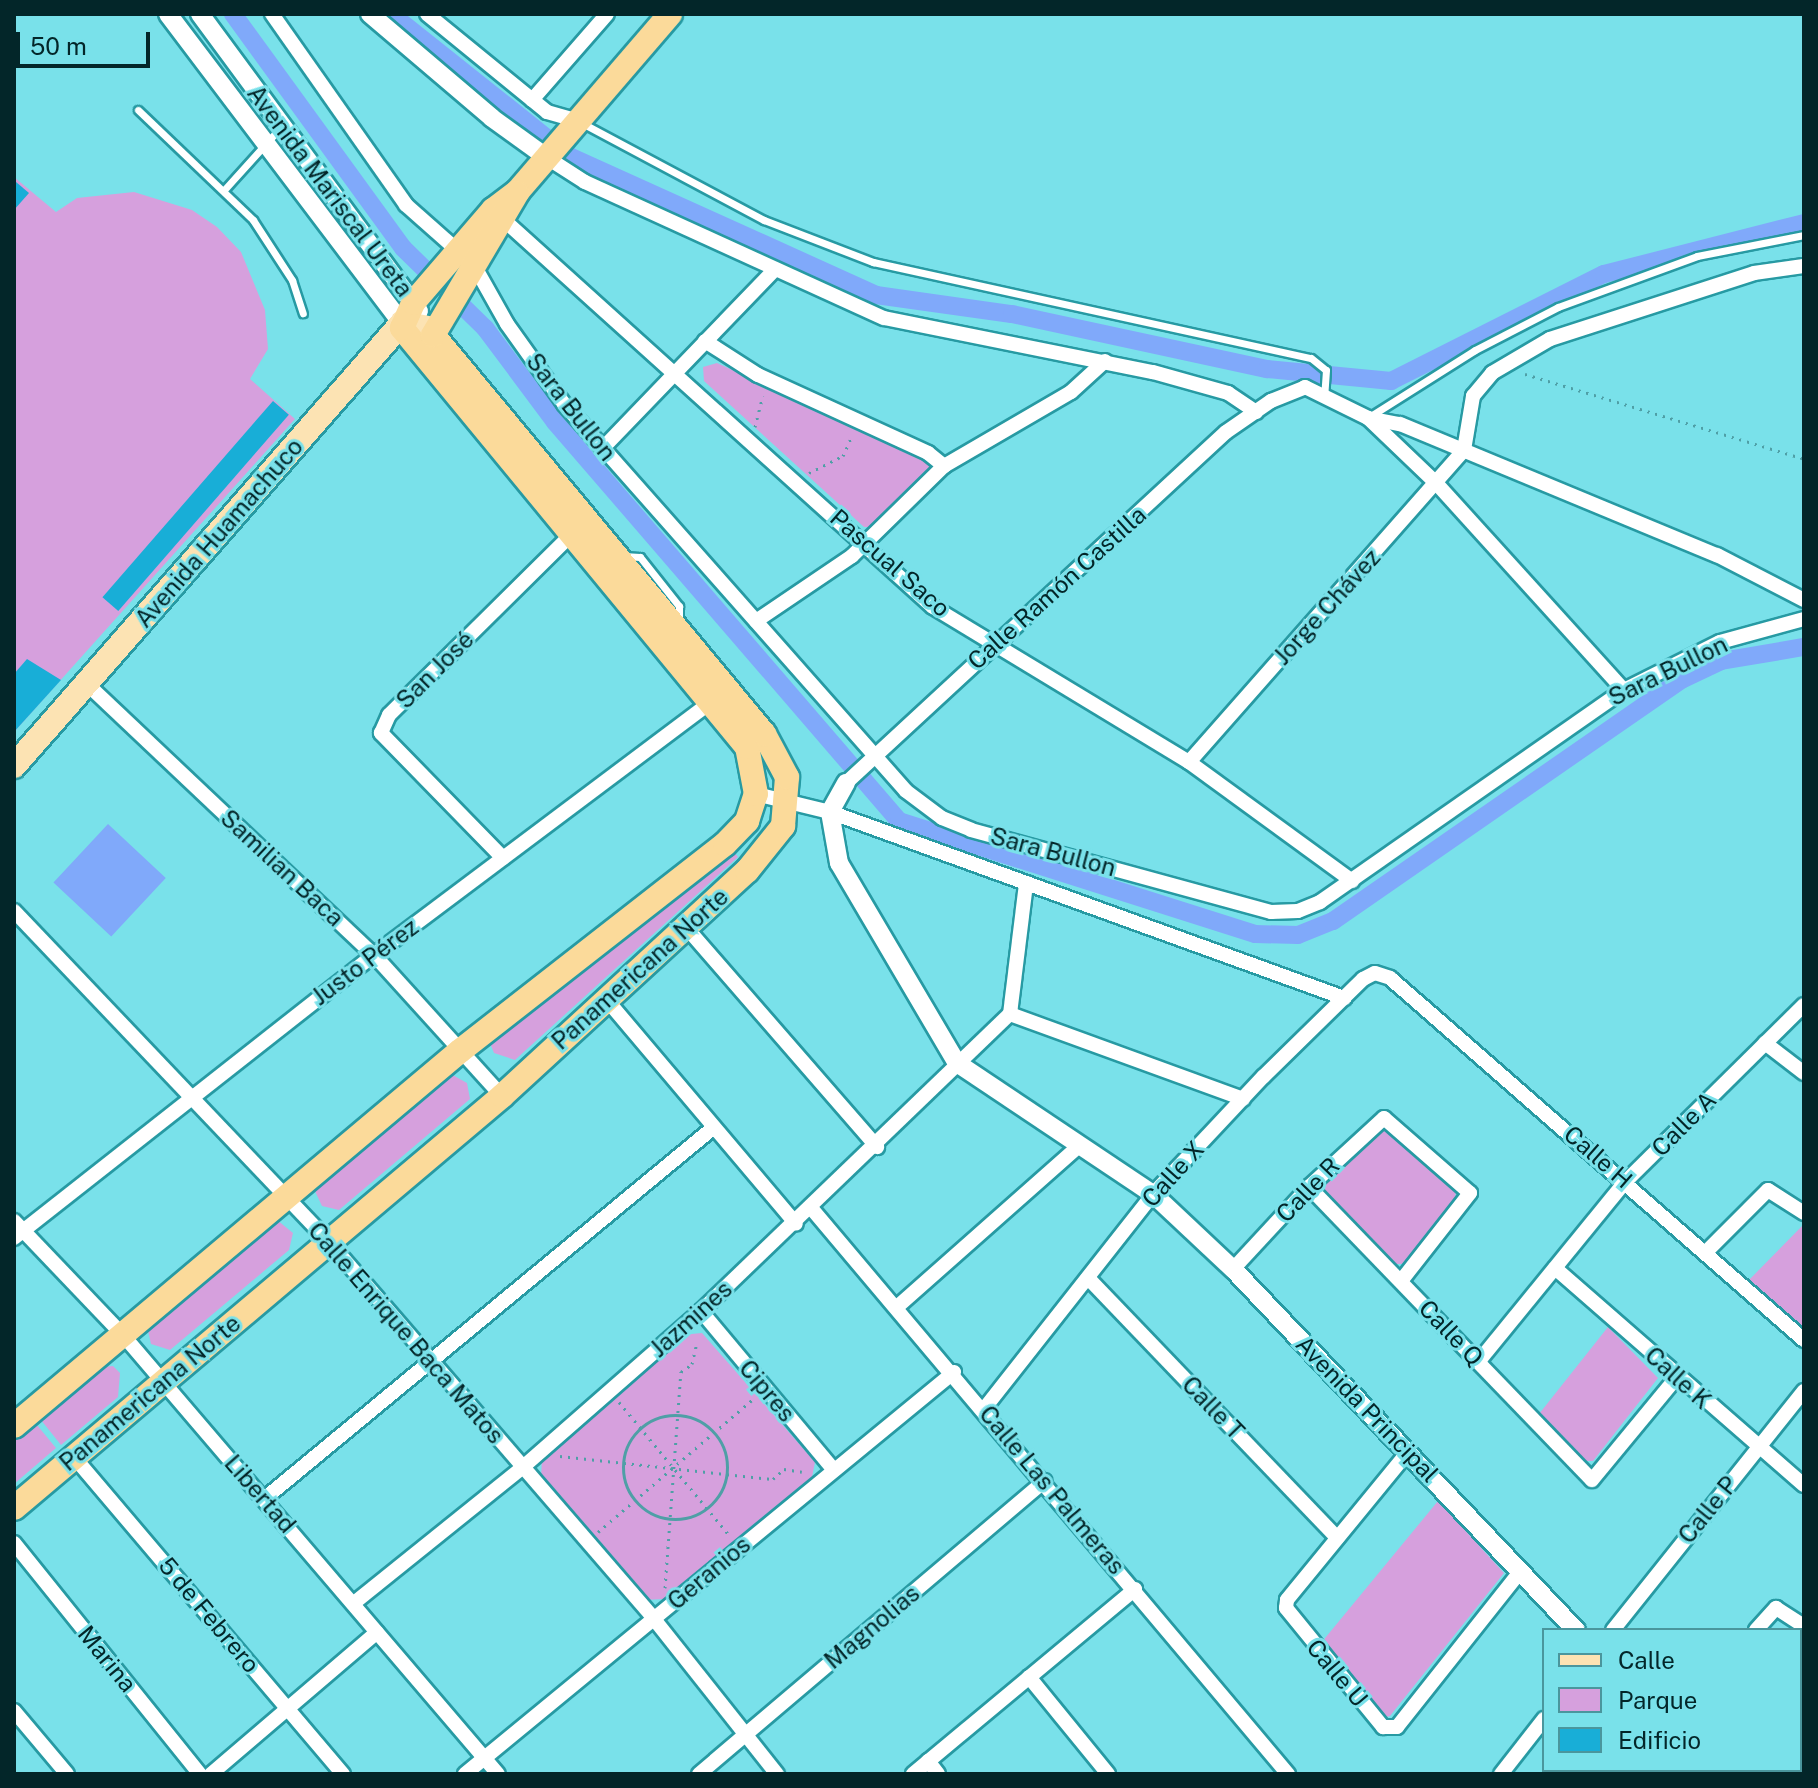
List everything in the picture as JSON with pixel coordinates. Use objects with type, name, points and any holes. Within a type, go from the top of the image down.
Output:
[{"type":"highway","points":[[670,14],[518,191],[493,210],[461,266],[436,323],[437,340],[578,529],[614,556],[764,734],[787,777],[788,802]]},
{"type":"highway","points":[[518,191],[505,221],[461,266],[411,307],[747,747],[756,794]]},
{"type":"highway","name":"Panamericana Norte","points":[[14,1426],[460,1051],[725,844],[747,821],[756,794]]},
{"type":"highway","name":"Panamericana Norte","points":[[14,1508],[502,1096],[769,846],[783,826],[788,802]]},
{"type":"main road","points":[[411,307],[436,323]]},
{"type":"main road","name":"Avenida Huamachuco","points":[[14,766],[411,307]]},
{"type":"street","name":"Avenida Mariscal Ureta","points":[[168,14],[265,145],[411,307]]},
{"type":"street","name":"Avenida Mariscal Ureta","points":[[200,14],[411,307]]},
{"type":"street","name":"Sara Bullon","points":[[272,14],[406,205],[461,266],[602,449],[756,621],[871,759],[942,818],[971,830],[1271,912],[1310,907],[1352,881],[1624,690],[1720,642],[1804,619]]},
{"type":"street","points":[[370,14],[492,118],[549,154],[585,182],[857,308],[917,327],[1105,361],[1228,393],[1256,412]]},
{"type":"street","points":[[427,14],[547,112],[573,126]]},
{"type":"street","points":[[532,100],[607,14]]},
{"type":"street","name":"Pascual Saco","points":[[505,221],[865,542],[933,607],[1189,762],[1352,881]]},
{"type":"street","points":[[1464,450],[1473,396],[1503,367],[1550,339],[1754,273],[1804,266]]},
{"type":"street","points":[[602,449],[774,270]]},
{"type":"street","points":[[705,341],[758,375],[928,453],[944,466]]},
{"type":"street","points":[[756,621],[865,542],[944,466],[1071,392],[1105,361]]},
{"type":"street","name":"Calle Ramón Castilla","points":[[830,812],[846,783],[871,759],[1226,432],[1256,412],[1305,387],[1325,390]]},
{"type":"street","points":[[1325,390],[1368,418],[1437,484],[1624,690]]},
{"type":"street","points":[[1368,418],[1400,424],[1717,555],[1804,600]]},
{"type":"street","name":"Jorge Chávez","points":[[1189,762],[1464,450]]},
{"type":"street","name":"San José","points":[[503,858],[381,733],[389,715],[578,529]]},
{"type":"street","name":"Samilian Baca","points":[[87,684],[374,955],[502,1096]]},
{"type":"street","name":"Justo Pérez","points":[[14,1249],[20,1235],[191,1096],[712,701]]},
{"type":"street","points":[[756,794],[830,812],[1344,998]]},
{"type":"street","points":[[830,812],[847,882],[957,1063]]},
{"type":"street","points":[[1026,883],[1010,1014],[1243,1099]]},
{"type":"street","name":"Calle Enrique Baca Matos","points":[[14,911],[329,1242],[654,1619],[777,1774]]},
{"type":"street","points":[[685,926],[877,1147]]},
{"type":"street","name":"Calle X","points":[[984,1409],[1153,1194],[1368,975],[1390,978]]},
{"type":"street","name":"Calle H","points":[[1390,978],[1626,1181],[1804,1340]]},
{"type":"street","points":[[606,999],[796,1224]]},
{"type":"street","name":"Calle A","points":[[1479,1361],[1626,1181],[1804,1005]]},
{"type":"street","name":"Jazmines","points":[[354,1603],[523,1467],[701,1311],[877,1147],[957,1063],[1010,1014]]},
{"type":"street","points":[[1765,1043],[1804,1073]]},
{"type":"street","name":"Avenida Principal","points":[[957,1063],[1153,1194],[1233,1269],[1574,1628]]},
{"type":"street","name":"Calle R","points":[[1233,1269],[1309,1187],[1380,1119],[1387,1118],[1470,1193],[1401,1281]]},
{"type":"street","points":[[264,1499],[432,1364],[713,1128]]},
{"type":"street","points":[[897,1307],[1080,1145]]},
{"type":"street","name":"Calle Q","points":[[1309,1187],[1592,1480],[1677,1377]]},
{"type":"street","points":[[1705,1253],[1768,1190],[1804,1213]]},
{"type":"street","name":"Calle Las Palmeras","points":[[812,1209],[954,1372],[1288,1774]]},
{"type":"street","name":"Libertad","points":[[14,1221],[20,1235],[123,1335],[498,1774]]},
{"type":"street","name":"Calle K","points":[[1555,1268],[1757,1449],[1804,1485]]},
{"type":"street","name":"Calle T","points":[[1088,1278],[1337,1538]]},
{"type":"street","name":"Cipres","points":[[701,1311],[834,1470]]},
{"type":"street","name":"Geranios","points":[[465,1774],[954,1372]]},
{"type":"street","name":"Calle P","points":[[1615,1628],[1804,1391]]},
{"type":"street","name":"Calle U","points":[[1408,1452],[1337,1538],[1286,1608],[1389,1729],[1520,1572]]},
{"type":"street","name":"5 de Febrero","points":[[74,1457],[343,1774]]},
{"type":"street","name":"Magnolias","points":[[699,1774],[1045,1481]]},
{"type":"street","name":"Marina","points":[[14,1543],[200,1774]]},
{"type":"street","points":[[913,1774],[1135,1589]]},
{"type":"street","points":[[1758,1628],[1776,1608],[1804,1626]]},
{"type":"street","points":[[211,1774],[377,1632]]},
{"type":"street","points":[[1029,1677],[1108,1774]]},
{"type":"street","points":[[14,1711],[67,1774]]},
{"type":"street","points":[[1501,1774],[1542,1722]]},
{"type":"street","points":[[928,1761],[938,1774]]},
{"type":"lane","points":[[138,110],[224,190],[261,232],[292,280],[303,313]]},
{"type":"lane","points":[[573,126],[740,208],[838,250],[921,274],[1311,358],[1326,370],[1325,390]]},
{"type":"lane","points":[[224,190],[281,127]]},
{"type":"lane","points":[[1368,418],[1475,350],[1558,307],[1697,256],[1804,235]]},
{"type":"path","points":[[1503,367],[1804,459]]},
{"type":"path","points":[[755,427],[765,391],[777,396]]},
{"type":"path","points":[[745,418],[765,436]]},
{"type":"path","points":[[840,426],[866,437]]},
{"type":"path","points":[[808,474],[843,456],[853,432]]},
{"type":"path","points":[[797,464],[819,484]]},
{"type":"path","points":[[688,1345],[708,1347]]},
{"type":"path","points":[[676,1580],[663,1590],[681,1372],[692,1364],[696,1346]]},
{"type":"path","points":[[744,1389],[764,1411]]},
{"type":"path","points":[[606,1408],[617,1398],[731,1538]]},
{"type":"path","points":[[593,1536],[753,1399]]},
{"type":"path","points":[[678,1416],[697,1421],[714,1434],[725,1455],[726,1473],[722,1490],[707,1508],[670,1519],[650,1513],[636,1501],[626,1486],[623,1463],[629,1442],[641,1428],[678,1416]]},
{"type":"path","points":[[563,1445],[552,1456],[773,1479],[784,1469],[802,1472]]},
{"type":"path","points":[[798,1486],[805,1460]]},
{"type":"path","points":[[720,1546],[742,1529]]},
{"type":"green space","points":[[14,177],[56,212],[77,198],[134,192],[192,210],[217,227],[241,252],[265,310],[268,349],[250,379],[295,419],[14,732]]},
{"type":"green space","points":[[717,363],[931,460],[933,469],[874,527],[864,527],[704,381],[703,367]]},
{"type":"green space","points":[[731,848],[738,857],[515,1060],[494,1053],[490,1043],[498,1035]]},
{"type":"green space","points":[[449,1073],[467,1083],[470,1099],[339,1210],[322,1206],[314,1189]]},
{"type":"green space","points":[[1382,1128],[1456,1191],[1455,1200],[1402,1264],[1395,1264],[1321,1190],[1323,1182]]},
{"type":"green space","points":[[277,1220],[293,1233],[289,1250],[170,1350],[151,1344],[147,1326]]},
{"type":"green space","points":[[1804,1224],[1804,1330],[1749,1280]]},
{"type":"green space","points":[[1608,1327],[1658,1378],[1593,1461],[1586,1461],[1539,1414]]},
{"type":"green space","points":[[702,1333],[815,1462],[811,1482],[666,1599],[643,1600],[541,1479],[542,1458],[681,1335]]},
{"type":"green space","points":[[113,1366],[120,1373],[118,1397],[61,1445],[37,1415],[93,1368]]},
{"type":"green space","points":[[32,1419],[56,1448],[14,1484],[14,1434]]},
{"type":"green space","points":[[1438,1501],[1504,1573],[1390,1716],[1382,1718],[1321,1643]]},
{"type":"water","points":[[108,824],[166,878],[111,936],[53,883]]},
{"type":"building","points":[[16,182],[29,193],[14,210],[14,184]]},
{"type":"building","points":[[273,401],[289,415],[118,611],[102,597]]},
{"type":"building","points":[[27,659],[61,680],[14,732],[14,674]]},
{"type":"waterway","points":[[233,14],[403,248],[485,328],[555,422],[899,821],[1255,934],[1298,935],[1333,921],[1683,679],[1721,661],[1804,647]]},
{"type":"waterway","points":[[391,14],[571,157],[876,295],[1012,314],[1267,369],[1391,381],[1604,274],[1804,223]]}]
